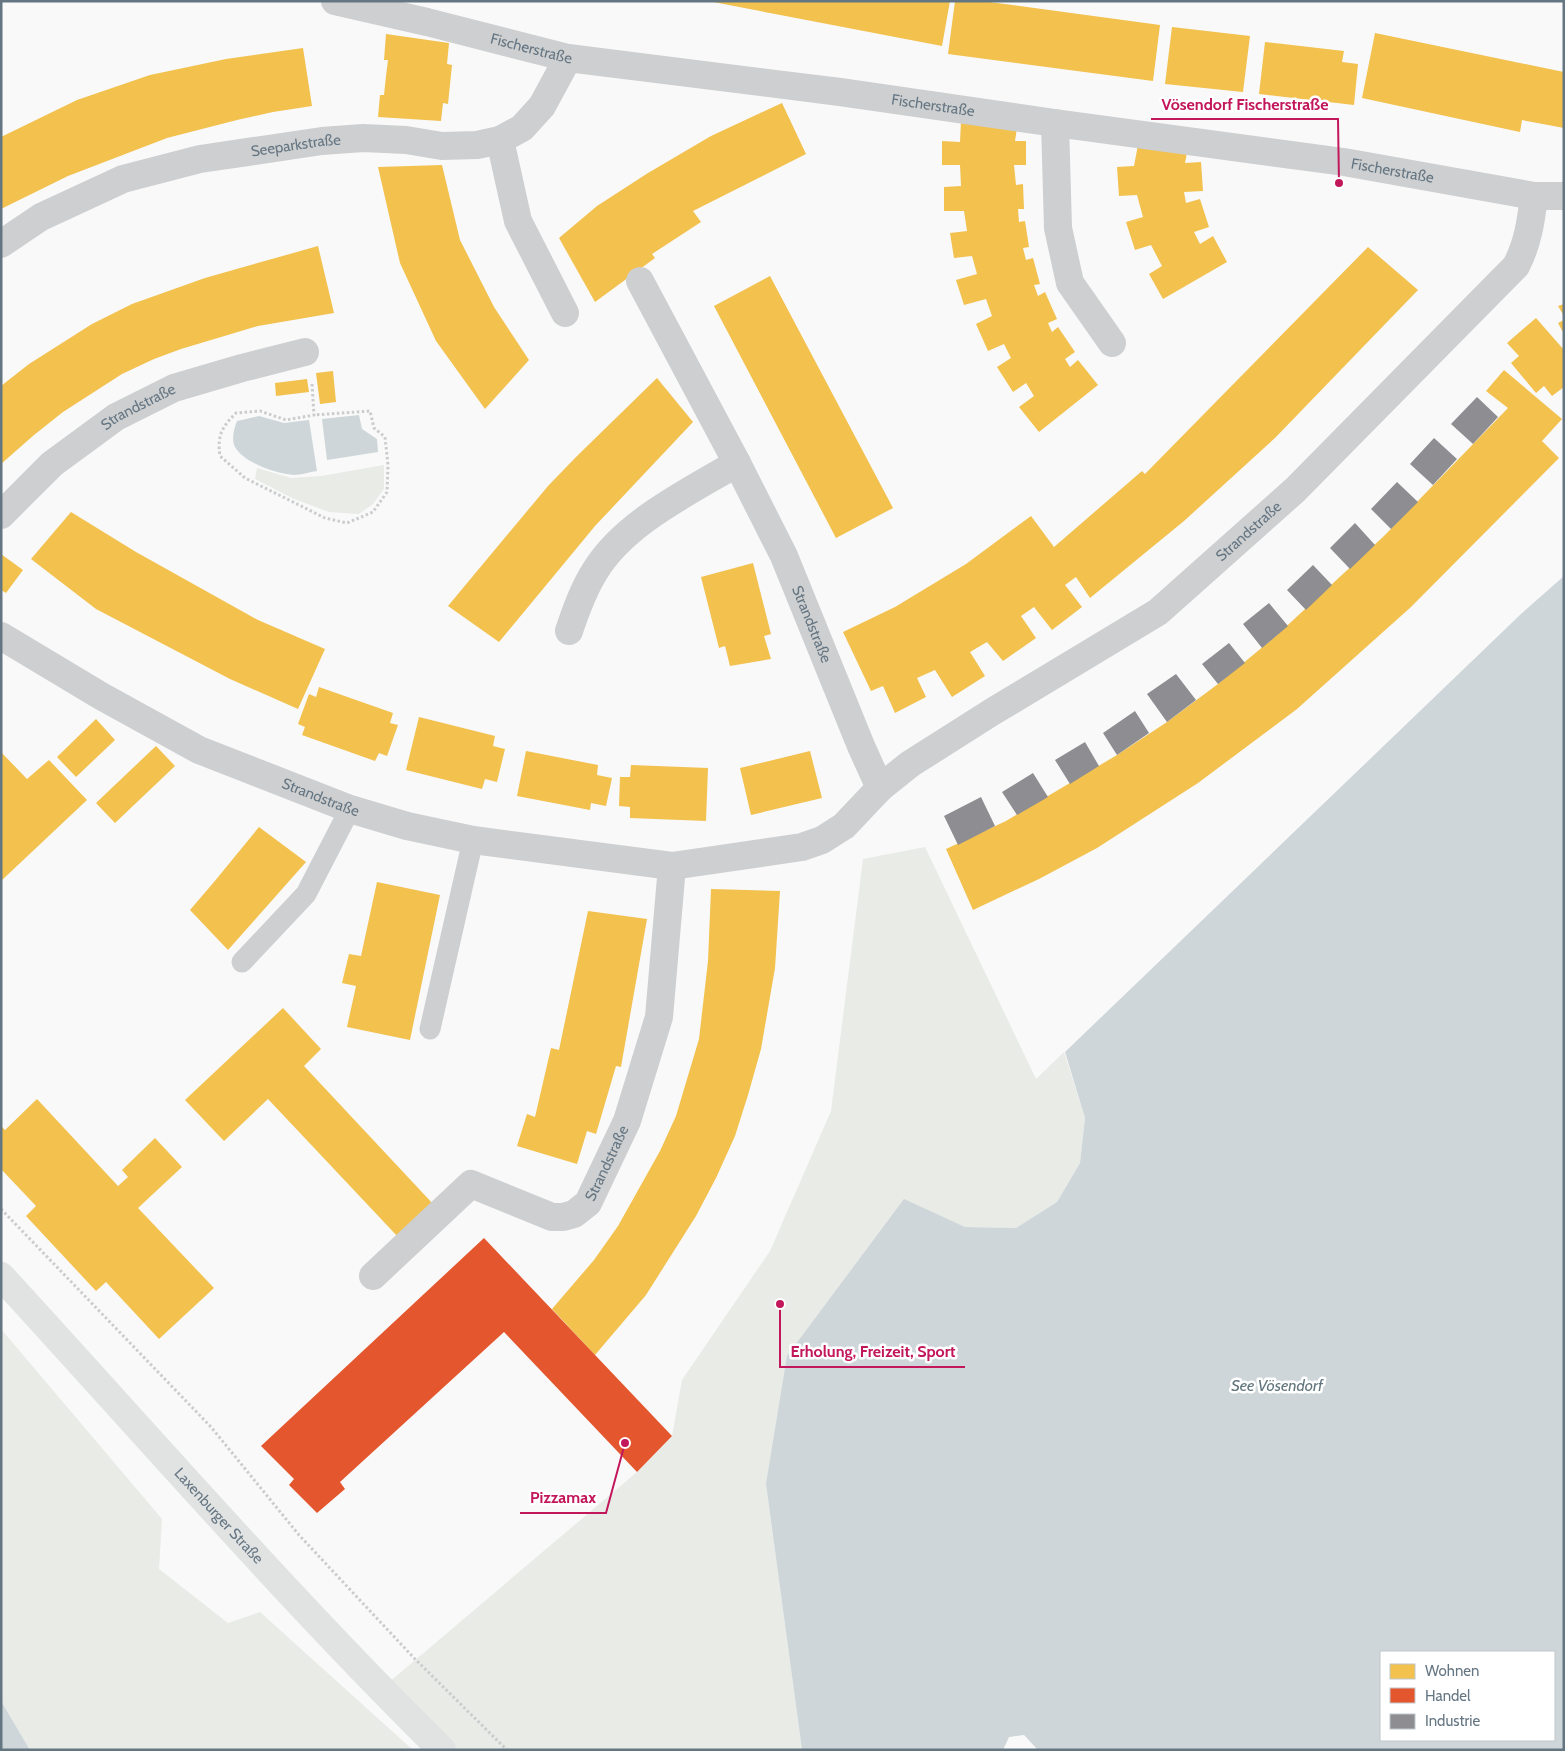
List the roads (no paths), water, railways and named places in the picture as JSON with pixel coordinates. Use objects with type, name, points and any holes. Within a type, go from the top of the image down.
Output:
[{"type":"main road","name":"Laxenburger Straße","points":[[1,1276],[252,1553],[380,1689],[442,1750]]},
{"type":"street","name":"Fischerstraße","points":[[335,1],[568,58],[840,92],[1344,162],[1534,196],[1564,196]]},
{"type":"street","name":"Seeparkstraße","points":[[1,244],[41,217],[123,178],[200,159],[322,141],[363,138],[406,140],[442,146],[477,145],[500,140],[522,128],[542,106],[568,58]]},
{"type":"street","points":[[1055,123],[1058,228],[1070,283],[1112,343]]},
{"type":"street","points":[[500,140],[518,220],[565,313]]},
{"type":"street","name":"Strandstraße","points":[[1,636],[101,696],[199,750],[350,809],[407,826],[473,840],[672,866],[802,847],[822,840],[844,826],[880,788],[910,764],[1158,612],[1295,490],[1516,266],[1524,252],[1530,232],[1534,196]]},
{"type":"street","name":"Strandstraße","points":[[640,281],[737,462],[784,556],[880,788]]},
{"type":"street","name":"Strandstraße","points":[[1,515],[52,464],[116,417],[174,388],[306,352]]},
{"type":"street","points":[[569,631],[582,594],[612,548],[642,522],[737,462]]},
{"type":"street","name":"Strandstraße","points":[[373,1276],[471,1184],[552,1217],[574,1214],[588,1203],[627,1121],[659,1017],[672,866]]},
{"type":"lane","points":[[242,962],[306,894],[350,809]]},
{"type":"lane","points":[[430,1029],[473,840]]},
{"type":"water","points":[[359,415],[362,429],[377,439],[378,452],[327,460],[322,419]]},
{"type":"water","points":[[259,416],[284,423],[309,420],[317,471],[299,475],[279,472],[253,463],[239,453],[233,441],[237,421]]},
{"type":"water","name":"See Vösendorf","points":[[1564,576],[1564,1750],[802,1750],[766,1484],[787,1356],[904,1199],[965,1227],[1016,1228],[1057,1202],[1080,1163],[1085,1118],[1065,1052],[1521,614]]},
{"type":"water","points":[[1,1701],[30,1750],[1,1750]]},
{"type":"place","name":"Vösendorf Fischerstraße","points":[[1339,183]]},
{"type":"place","name":"Erholung, Freizeit, Sport","points":[[780,1304]]},
{"type":"place","name":"Pizzamax","points":[[625,1443]]}]
